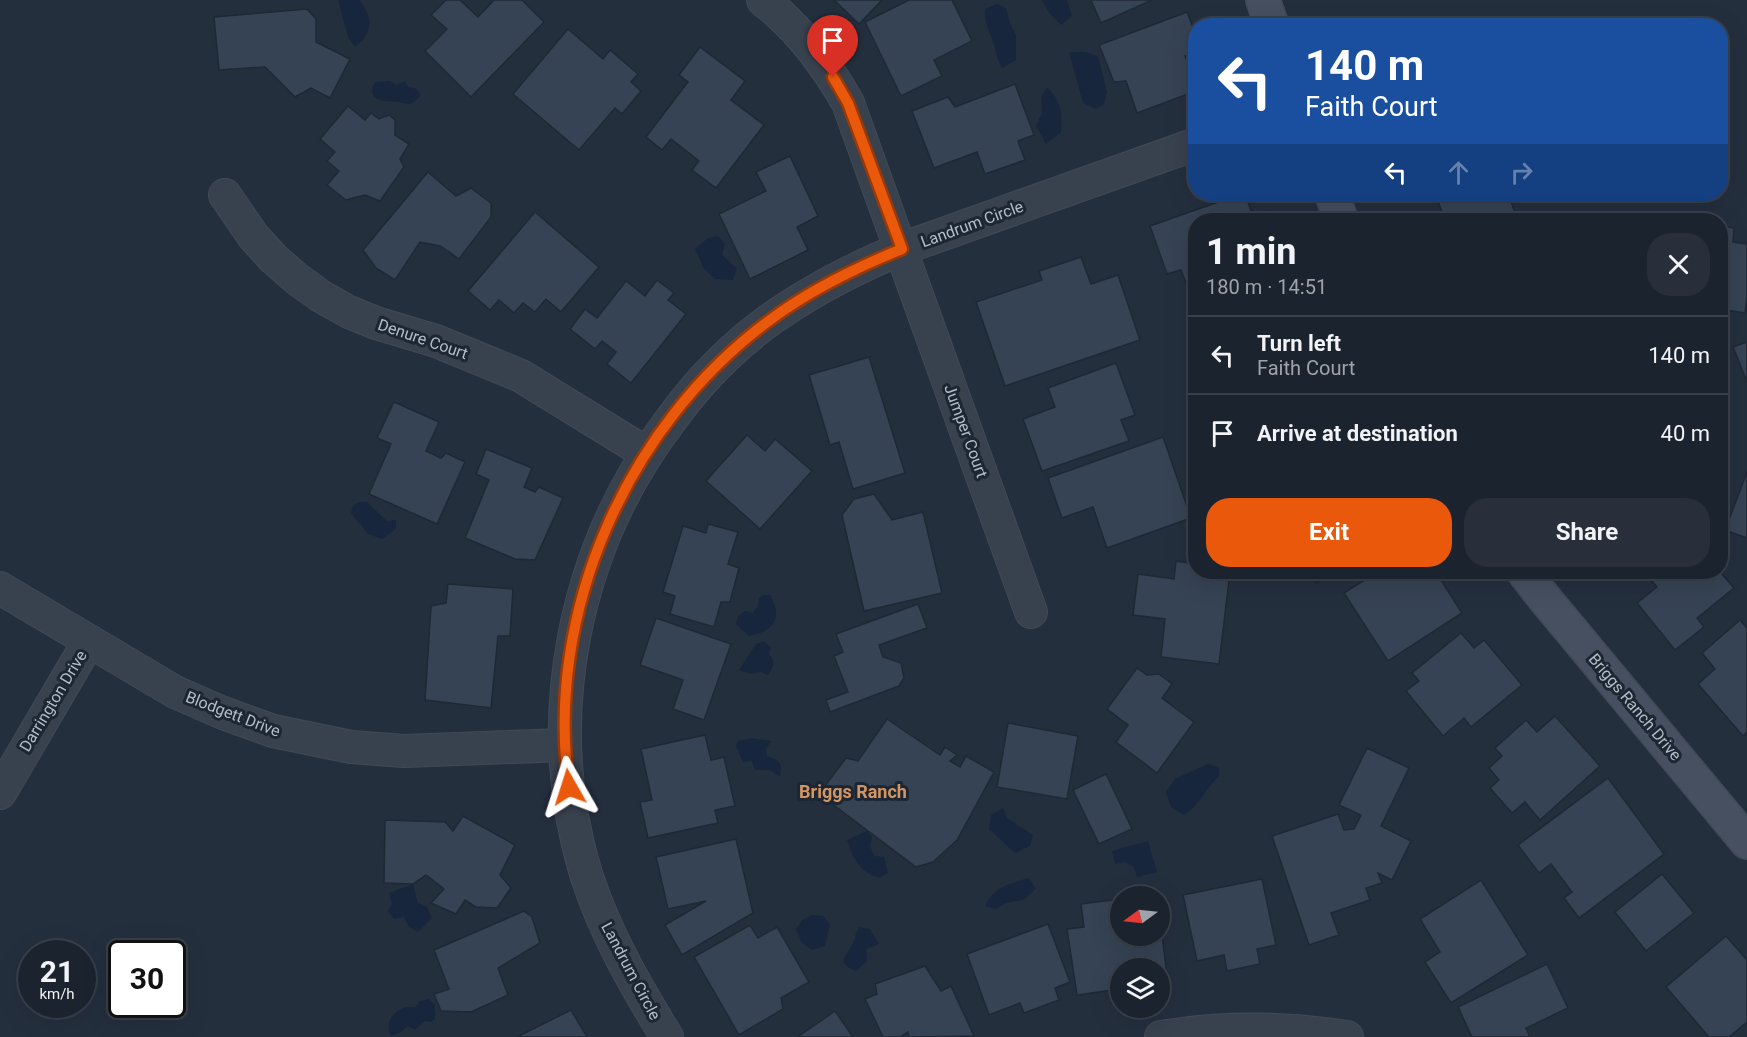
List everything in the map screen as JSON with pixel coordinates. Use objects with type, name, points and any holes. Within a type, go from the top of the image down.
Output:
[{"type":"street","name":"Jumper Court","points":[[763,0],[796,29],[833,77],[848,103],[1031,612]]},
{"type":"street","points":[[1263,0],[1269,18]]},
{"type":"street","name":"Landrum Circle","points":[[667,1037],[627,971],[604,923],[586,873],[574,822],[565,745],[566,690],[585,585],[603,535],[626,487],[646,453],[691,392],[728,354],[769,320],[823,286],[861,266],[902,249],[1188,147]]},
{"type":"street","name":"Denure Court","points":[[225,195],[254,236],[274,259],[322,297],[349,312],[376,323],[436,341],[521,376],[646,453]]},
{"type":"street","name":"Briggs Ranch Drive","points":[[1529,579],[1747,842]]},
{"type":"street","name":"Blodgett Drive","points":[[0,588],[175,692],[273,731],[351,747],[404,751],[565,745]]},
{"type":"street","name":"Darrington Drive","points":[[0,793],[89,641]]},
{"type":"street","points":[[1161,1037],[1201,1031],[1257,1028],[1347,1037]]},
{"type":"water","points":[[338,0],[359,0],[367,13],[368,31],[355,47],[348,37]]},
{"type":"water","points":[[1042,0],[1067,0],[1072,16],[1061,25],[1050,14]]},
{"type":"water","points":[[997,4],[1006,8],[1016,35],[1016,60],[1002,68],[985,18],[985,9]]},
{"type":"water","points":[[1069,52],[1085,52],[1098,56],[1107,92],[1104,104],[1096,109],[1083,103]]},
{"type":"water","points":[[390,81],[396,85],[405,81],[408,87],[417,89],[421,95],[414,102],[407,104],[377,99],[372,93],[375,82]]},
{"type":"water","points":[[1047,87],[1058,102],[1062,125],[1061,132],[1046,144],[1036,126],[1042,113],[1041,97]]},
{"type":"water","points":[[718,236],[725,244],[722,254],[737,268],[733,280],[715,279],[704,269],[695,249],[708,238]]},
{"type":"water","points":[[367,502],[387,521],[396,520],[396,529],[382,539],[368,534],[351,513],[353,505]]},
{"type":"water","points":[[763,595],[770,595],[774,603],[776,617],[774,623],[764,631],[749,636],[736,624],[738,616],[745,611],[753,613],[758,606],[759,598]]},
{"type":"water","points":[[764,641],[771,648],[769,654],[773,660],[773,667],[768,675],[760,672],[751,674],[739,670],[756,644]]},
{"type":"water","points":[[752,738],[771,741],[766,749],[767,756],[777,760],[781,765],[780,777],[770,770],[755,770],[752,761],[743,762],[736,746],[738,741]]},
{"type":"water","points":[[1208,764],[1219,768],[1219,776],[1198,802],[1184,815],[1171,807],[1166,792],[1175,779]]},
{"type":"water","points":[[1003,808],[1007,818],[1033,835],[1030,846],[1015,853],[989,829],[991,815]]},
{"type":"water","points":[[867,831],[872,837],[870,846],[874,856],[884,857],[888,873],[879,878],[866,872],[858,864],[847,840]]},
{"type":"water","points":[[1148,841],[1157,872],[1137,877],[1134,867],[1125,862],[1115,864],[1112,851]]},
{"type":"water","points":[[1029,878],[1036,889],[1023,900],[1006,903],[996,909],[985,906],[998,890]]},
{"type":"water","points":[[413,884],[418,903],[427,907],[432,918],[418,932],[409,927],[404,917],[394,919],[388,911],[392,904],[389,893]]},
{"type":"water","points":[[812,915],[823,916],[830,924],[825,946],[812,950],[802,943],[796,929],[802,920]]},
{"type":"water","points":[[859,927],[870,929],[879,944],[866,949],[867,961],[856,971],[843,962]]},
{"type":"water","points":[[429,999],[435,1005],[435,1019],[431,1022],[425,1021],[415,1030],[408,1026],[391,1036],[389,1024],[394,1014],[403,1008],[415,1007],[420,1001]]},
{"type":"building","points":[[446,0],[460,0],[478,17],[494,0],[522,0],[544,22],[471,97],[425,51],[447,29],[431,15]]},
{"type":"building","points":[[834,0],[882,0],[859,24]]},
{"type":"building","points":[[909,0],[952,0],[972,41],[934,60],[942,76],[901,96],[865,22]]},
{"type":"building","points":[[1091,0],[1152,0],[1101,23]]},
{"type":"building","points":[[307,9],[316,19],[316,42],[350,59],[330,98],[311,88],[295,97],[265,67],[219,70],[214,17]]},
{"type":"building","points":[[1187,12],[1189,18],[1188,55],[1185,56],[1188,64],[1188,94],[1137,113],[1126,81],[1114,82],[1099,45]]},
{"type":"building","points":[[568,29],[603,59],[610,50],[638,74],[631,82],[641,91],[622,114],[615,108],[579,150],[513,94]]},
{"type":"building","points":[[700,47],[745,81],[731,100],[764,125],[716,188],[692,170],[699,161],[671,139],[662,150],[646,137],[688,82],[679,75]]},
{"type":"building","points":[[1015,84],[1034,135],[1018,141],[1025,160],[985,174],[977,152],[934,168],[912,111],[948,97],[955,107]]},
{"type":"building","points":[[348,106],[365,120],[371,113],[379,119],[389,115],[395,120],[395,135],[409,144],[400,159],[404,167],[380,201],[365,195],[346,200],[327,185],[339,171],[327,161],[335,152],[320,139]]},
{"type":"building","points":[[790,156],[818,216],[797,227],[808,250],[750,279],[719,214],[766,191],[756,172]]},
{"type":"building","points":[[428,172],[456,196],[471,188],[491,203],[491,217],[459,259],[440,246],[420,242],[395,280],[376,268],[363,250]]},
{"type":"building","points":[[1221,201],[1248,201],[1252,213],[1188,213],[1188,288],[1181,270],[1167,274],[1150,226]]},
{"type":"building","points":[[1438,201],[1511,201],[1515,213],[1442,213]]},
{"type":"building","points":[[535,212],[599,267],[561,312],[546,299],[535,312],[523,303],[514,313],[499,300],[490,310],[468,291]]},
{"type":"building","points":[[1728,227],[1734,228],[1733,242],[1747,244],[1745,313],[1728,310]]},
{"type":"building","points":[[1081,257],[1091,284],[1118,275],[1140,340],[1005,386],[976,302],[1042,280],[1039,271]]},
{"type":"building","points":[[657,280],[674,293],[668,300],[686,314],[631,383],[607,364],[616,352],[602,341],[595,349],[570,329],[585,309],[597,318],[626,281],[645,296]]},
{"type":"building","points":[[1747,342],[1747,382],[1733,347]]},
{"type":"building","points":[[869,357],[905,473],[853,489],[839,442],[830,445],[809,375]]},
{"type":"building","points":[[1116,363],[1135,415],[1121,420],[1129,441],[1042,471],[1023,419],[1055,407],[1048,388]]},
{"type":"building","points":[[394,402],[439,422],[426,451],[441,458],[446,453],[465,462],[437,524],[369,494],[391,444],[377,438]]},
{"type":"building","points":[[747,435],[765,451],[775,439],[812,471],[760,529],[706,481]]},
{"type":"building","points":[[1163,437],[1188,509],[1188,519],[1107,548],[1093,507],[1062,518],[1048,478]]},
{"type":"building","points":[[486,449],[532,468],[524,487],[535,492],[539,487],[563,498],[535,560],[515,559],[465,538],[489,480],[476,474]]},
{"type":"building","points":[[1747,472],[1747,538],[1728,531],[1728,522]]},
{"type":"building","points":[[874,494],[892,520],[923,512],[942,593],[864,611],[842,515],[854,499]]},
{"type":"building","points":[[708,524],[738,532],[728,564],[739,568],[730,602],[721,602],[714,627],[670,614],[675,596],[663,592],[683,526],[706,533]]},
{"type":"building","points":[[1176,561],[1188,563],[1188,579],[1229,579],[1219,664],[1161,657],[1165,619],[1133,615],[1138,574],[1174,579]]},
{"type":"building","points":[[1366,579],[1440,579],[1462,613],[1388,661],[1344,593]]},
{"type":"building","points":[[1650,579],[1726,579],[1734,588],[1697,618],[1704,627],[1675,650],[1637,603],[1657,587]]},
{"type":"building","points":[[448,584],[513,589],[510,636],[498,636],[491,708],[425,700],[431,606],[446,603]]},
{"type":"building","points":[[918,604],[927,628],[879,645],[883,657],[901,663],[904,678],[899,686],[830,712],[826,700],[848,692],[834,656],[843,652],[836,634]]},
{"type":"building","points":[[656,618],[731,644],[704,720],[673,709],[683,680],[640,665]]},
{"type":"building","points":[[1740,620],[1747,628],[1747,732],[1743,736],[1698,684],[1715,669],[1702,653]]},
{"type":"building","points":[[1461,633],[1474,648],[1484,640],[1522,685],[1471,727],[1464,718],[1443,736],[1406,691],[1419,681],[1412,673]]},
{"type":"building","points":[[1137,668],[1147,675],[1159,674],[1172,684],[1162,698],[1194,722],[1157,773],[1116,742],[1128,725],[1107,709]]},
{"type":"building","points":[[1555,716],[1600,766],[1540,820],[1525,802],[1512,813],[1490,788],[1499,780],[1489,768],[1502,756],[1495,748],[1526,720],[1537,732]]},
{"type":"building","points":[[887,719],[940,755],[945,747],[957,755],[950,761],[960,767],[966,756],[994,772],[957,840],[933,862],[916,867],[819,794],[846,758],[858,761]]},
{"type":"building","points":[[1008,723],[1078,736],[1067,799],[997,787]]},
{"type":"building","points":[[705,735],[711,760],[724,757],[735,806],[715,810],[718,823],[648,838],[640,802],[652,800],[641,749]]},
{"type":"building","points":[[1367,748],[1409,768],[1381,826],[1411,841],[1392,880],[1378,873],[1382,883],[1366,888],[1370,900],[1331,913],[1339,935],[1309,945],[1272,836],[1338,814],[1344,830],[1354,829],[1361,815],[1339,805]]},
{"type":"building","points":[[1106,774],[1132,829],[1099,844],[1073,790]]},
{"type":"building","points":[[1608,778],[1664,854],[1579,918],[1564,898],[1572,892],[1551,864],[1539,873],[1518,845]]},
{"type":"building","points":[[463,816],[515,845],[500,875],[511,888],[497,908],[476,907],[465,900],[456,914],[431,903],[444,889],[426,875],[413,884],[384,883],[385,820],[445,822],[453,831]]},
{"type":"building","points":[[736,839],[753,913],[682,955],[665,925],[706,901],[668,909],[656,857]]},
{"type":"building","points":[[1662,874],[1694,913],[1646,951],[1615,912]]},
{"type":"building","points":[[1262,879],[1276,945],[1257,949],[1260,964],[1227,971],[1224,955],[1197,961],[1183,895]]},
{"type":"building","points":[[1481,880],[1528,955],[1451,1003],[1425,962],[1440,952],[1420,919]]},
{"type":"building","points":[[1110,900],[1110,946],[1163,946],[1165,958],[1110,958],[1110,990],[1077,995],[1067,929],[1084,927],[1081,904]]},
{"type":"building","points":[[524,911],[532,917],[540,943],[498,968],[508,995],[471,1012],[441,1011],[434,994],[449,989],[434,950]]},
{"type":"building","points":[[1048,924],[1070,982],[1055,988],[1059,1000],[1024,1013],[1020,1003],[989,1015],[967,954]]},
{"type":"building","points":[[750,925],[758,938],[777,927],[809,982],[781,998],[783,1009],[739,1035],[694,957]]},
{"type":"building","points":[[1726,936],[1747,960],[1747,1022],[1729,1037],[1709,1037],[1666,987]]},
{"type":"building","points":[[1547,964],[1568,1008],[1526,1028],[1530,1037],[1472,1037],[1458,1007]]},
{"type":"building","points":[[925,966],[941,991],[951,986],[974,1036],[909,1037],[908,1032],[900,1037],[883,1037],[865,999],[877,994],[875,984]]},
{"type":"building","points":[[571,1010],[587,1037],[517,1037]]},
{"type":"building","points":[[835,1011],[853,1037],[799,1036]]},
{"type":"district","name":"Briggs Ranch","points":[[853,791]]},
{"type":"route","points":[[569,787],[565,745],[566,690],[573,637],[585,585],[603,535],[626,487],[646,453],[691,392],[728,354],[769,320],[814,291],[861,266],[902,249],[848,103],[833,77]]}]
